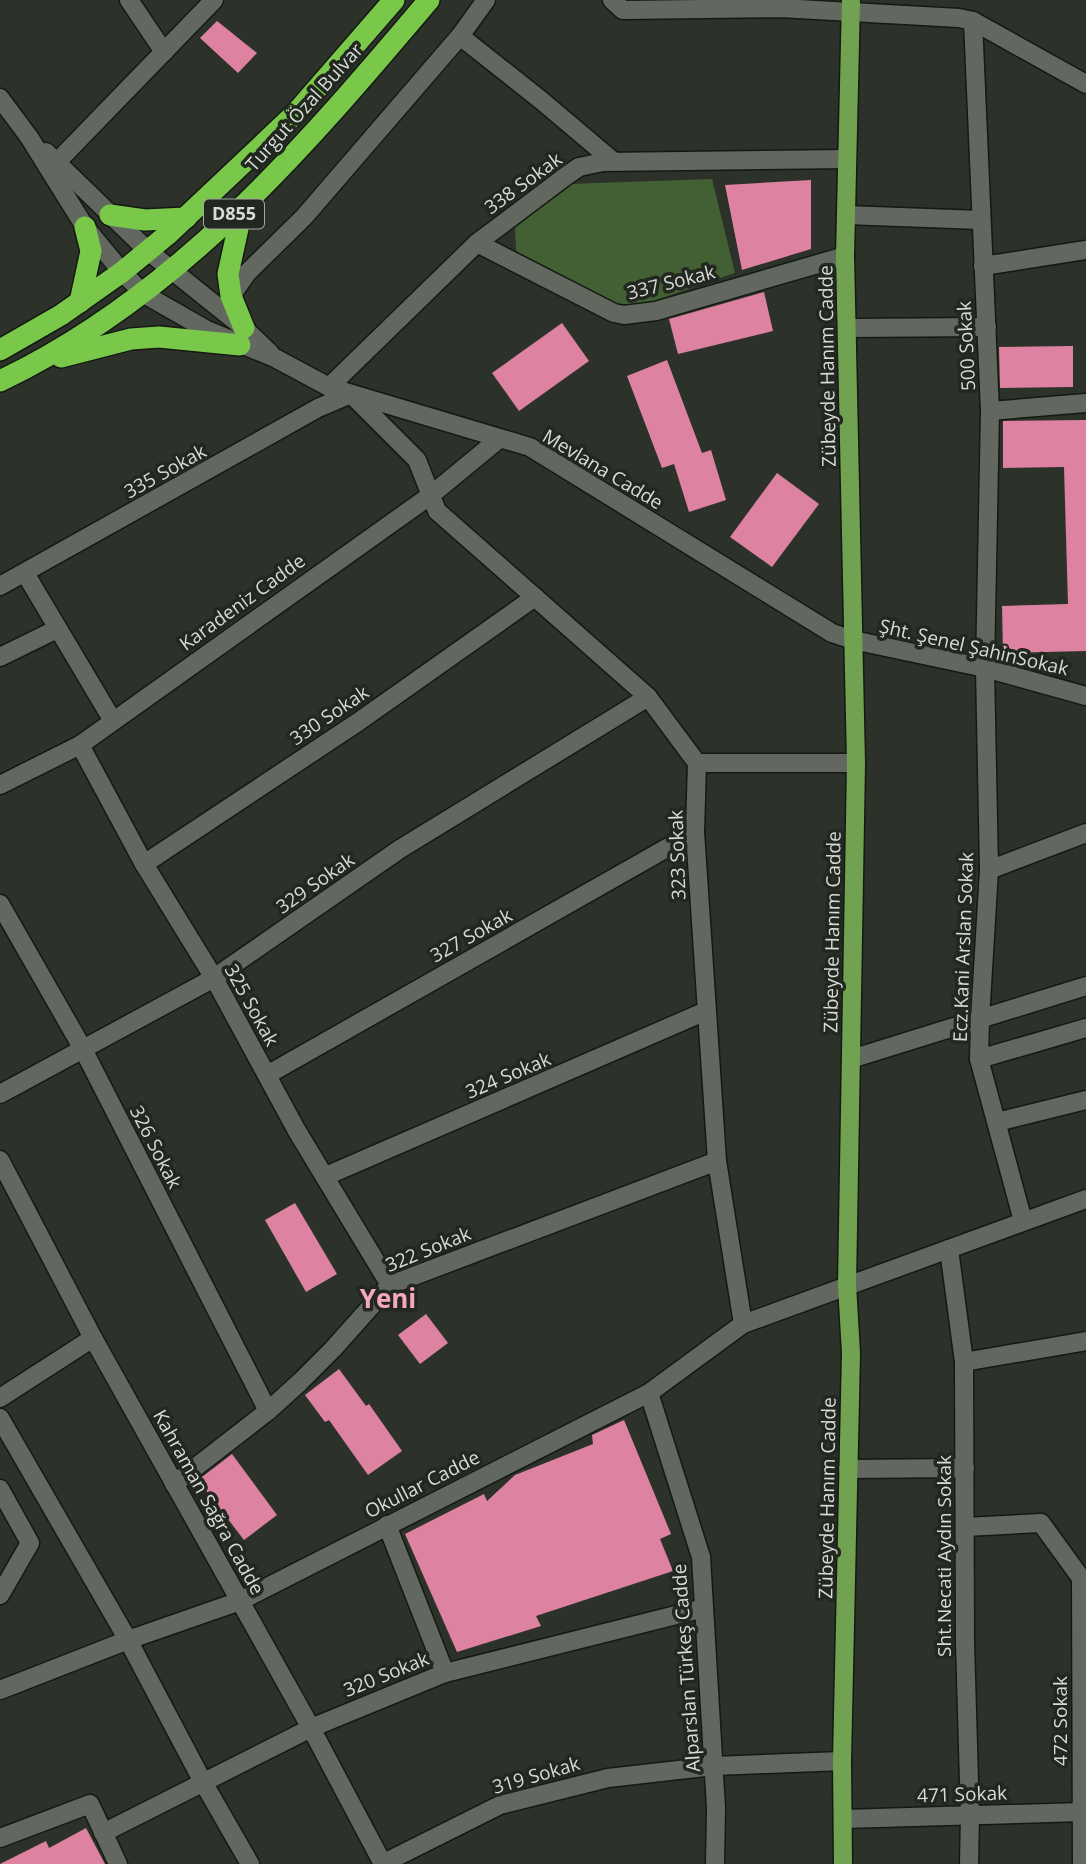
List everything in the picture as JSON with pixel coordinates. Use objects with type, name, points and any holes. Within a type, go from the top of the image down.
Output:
[{"type":"highway","name":"Turgut Özal Bulvar","points":[[0,350],[80,302],[122,272],[186,218],[296,113],[394,0]]},
{"type":"highway","name":"Turgut Özal Bulvar","points":[[0,381],[42,361],[144,294],[172,271],[243,206],[320,128],[429,0]]},
{"type":"highway","points":[[42,361],[131,339],[242,337],[228,274],[243,206]]},
{"type":"highway","points":[[110,215],[145,220],[186,218]]},
{"type":"highway","points":[[80,302],[91,251],[85,227]]},
{"type":"main road","name":"Zübeyde Hanım Cadde","points":[[843,1864],[842,1761],[850,1353],[847,1285],[856,762],[845,256],[851,6]]},
{"type":"street","points":[[129,0],[164,52]]},
{"type":"street","points":[[57,162],[214,0]]},
{"type":"street","points":[[231,296],[247,273],[304,217],[460,36],[486,0]]},
{"type":"street","points":[[612,0],[623,10],[851,6],[959,18],[973,21],[1086,84]]},
{"type":"street","name":"500 Sokak","points":[[973,21],[990,411],[985,668]]},
{"type":"street","points":[[460,36],[613,161]]},
{"type":"street","points":[[0,98],[7,123],[29,137]]},
{"type":"street","name":"Mevlana Cadde","points":[[29,137],[242,337],[275,358],[329,387],[530,447],[832,633],[853,640]]},
{"type":"street","name":"Mevlana Cadde","points":[[29,137],[85,227],[144,294],[207,330],[242,337]]},
{"type":"street","name":"338 Sokak","points":[[329,387],[477,243],[579,167],[613,161],[846,159]]},
{"type":"street","points":[[846,215],[981,220]]},
{"type":"street","name":"337 Sokak","points":[[477,243],[624,316],[656,311],[845,256]]},
{"type":"street","points":[[983,265],[1086,250]]},
{"type":"street","points":[[847,328],[987,327]]},
{"type":"street","points":[[351,394],[416,460],[437,510],[648,698],[697,763],[856,762]]},
{"type":"street","name":"335 Sokak","points":[[0,586],[318,408],[351,394]]},
{"type":"street","points":[[990,411],[1086,403]]},
{"type":"street","name":"Karadeniz Cadde","points":[[0,785],[80,745],[431,495],[499,439]]},
{"type":"street","points":[[25,573],[113,721]]},
{"type":"street","name":"330 Sokak","points":[[144,864],[358,722],[534,597]]},
{"type":"street","points":[[0,657],[57,629]]},
{"type":"street","name":"Şht. Şenel ŞahinSokak","points":[[853,640],[985,668],[1086,696]]},
{"type":"street","name":"Ecz.Kani Arslan Sokak","points":[[985,668],[989,870],[979,1019],[979,1059],[1023,1221]]},
{"type":"street","name":"329 Sokak","points":[[0,1094],[214,978],[400,849],[648,698]]},
{"type":"street","name":"325 Sokak","points":[[80,745],[144,864],[214,978],[297,1131],[390,1285]]},
{"type":"street","name":"323 Sokak","points":[[697,763],[695,832],[717,1161],[743,1324]]},
{"type":"street","name":"327 Sokak","points":[[267,1075],[695,832]]},
{"type":"street","points":[[989,870],[1086,833]]},
{"type":"street","name":"326 Sokak","points":[[0,904],[83,1049],[268,1411]]},
{"type":"street","points":[[851,1059],[1086,986]]},
{"type":"street","name":"324 Sokak","points":[[326,1176],[706,1011]]},
{"type":"street","points":[[979,1059],[1086,1028]]},
{"type":"street","points":[[997,1122],[1086,1100]]},
{"type":"street","name":"Kahraman Sağra Cadde","points":[[0,1160],[93,1338],[383,1864]]},
{"type":"street","name":"322 Sokak","points":[[174,1484],[268,1411],[333,1349],[390,1285],[717,1161]]},
{"type":"street","points":[[0,1690],[128,1640],[242,1605],[650,1396],[743,1324],[1086,1199]]},
{"type":"street","name":"Sht.Necati Aydın Sokak","points":[[949,1249],[964,1362],[969,1864]]},
{"type":"street","points":[[0,1398],[93,1338]]},
{"type":"street","points":[[964,1362],[1083,1348]]},
{"type":"street","name":"Alparslan Türkeş Cadde","points":[[650,1396],[702,1557],[716,1808],[715,1864]]},
{"type":"street","points":[[0,1418],[128,1640],[250,1864]]},
{"type":"street","points":[[848,1469],[965,1468]]},
{"type":"street","points":[[0,1489],[30,1543],[0,1595]]},
{"type":"street","points":[[965,1527],[1041,1523],[1083,1581]]},
{"type":"street","points":[[388,1528],[445,1673]]},
{"type":"street","name":"472 Sokak","points":[[1082,1864],[1083,1581]]},
{"type":"street","name":"320 Sokak","points":[[103,1833],[310,1728],[445,1673],[704,1608]]},
{"type":"street","name":"319 Sokak","points":[[383,1864],[500,1805],[608,1777],[713,1766],[842,1761]]},
{"type":"street","points":[[0,1838],[90,1804],[118,1864]]},
{"type":"street","name":"471 Sokak","points":[[843,1819],[1082,1812]]},
{"type":"green space","points":[[712,179],[735,273],[644,304],[618,308],[520,258],[516,249],[515,228],[569,184]]},
{"type":"building","points":[[217,21],[257,53],[238,73],[200,38]]},
{"type":"building","points":[[811,180],[811,249],[742,270],[725,185]]},
{"type":"building","points":[[764,292],[773,331],[678,354],[669,319]]},
{"type":"building","points":[[562,323],[589,361],[519,411],[492,373]]},
{"type":"building","points":[[1073,346],[1073,387],[1000,388],[999,347]]},
{"type":"building","points":[[667,360],[702,453],[711,450],[726,500],[689,512],[674,464],[662,468],[627,376]]},
{"type":"building","points":[[1086,420],[1086,651],[1003,653],[1002,606],[1068,604],[1064,467],[1003,468],[1003,421]]},
{"type":"building","points":[[777,473],[819,504],[772,567],[730,537]]},
{"type":"building","points":[[295,1203],[337,1274],[306,1292],[265,1220]]},
{"type":"building","points":[[426,1314],[448,1343],[420,1364],[398,1335]]},
{"type":"building","points":[[339,1369],[366,1406],[369,1404],[402,1451],[368,1475],[329,1420],[325,1422],[305,1395]]},
{"type":"building","points":[[624,1420],[671,1534],[660,1539],[673,1571],[536,1616],[541,1626],[457,1652],[405,1534],[484,1494],[487,1501],[515,1475],[593,1444],[592,1435]]},
{"type":"building","points":[[232,1454],[277,1515],[244,1540],[198,1480]]},
{"type":"building","points":[[86,1828],[105,1864],[0,1864],[46,1841],[49,1848]]},
{"type":"district","name":"Yeni","points":[[388,1299]]}]
